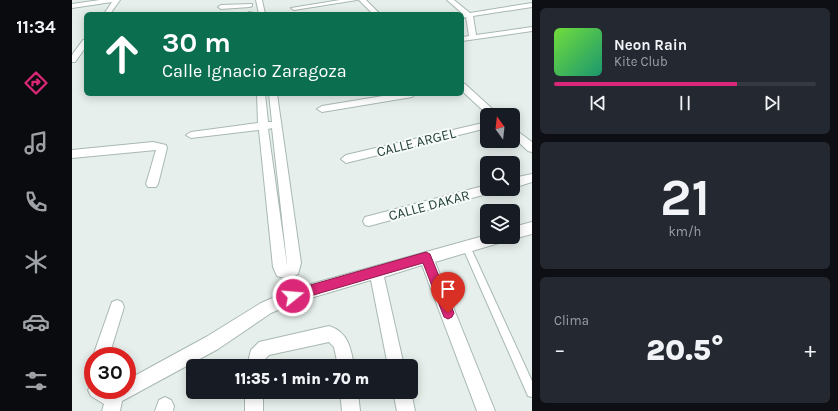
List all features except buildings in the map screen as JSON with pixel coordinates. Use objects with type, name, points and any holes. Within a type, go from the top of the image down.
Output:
[{"type":"street","points":[[72,6],[113,0]]},
{"type":"street","points":[[108,12],[117,0]]},
{"type":"street","points":[[259,0],[262,12]]},
{"type":"street","points":[[294,8],[354,0]]},
{"type":"street","points":[[362,0],[375,12]]},
{"type":"street","points":[[450,0],[461,12]]},
{"type":"street","points":[[520,0],[531,6]]},
{"type":"street","points":[[221,7],[250,2],[251,12]]},
{"type":"street","points":[[473,38],[465,16],[531,6]]},
{"type":"street","points":[[464,39],[532,29]]},
{"type":"street","points":[[72,60],[84,45]]},
{"type":"street","points":[[464,88],[486,108]]},
{"type":"street","points":[[261,96],[263,126],[280,267],[282,271],[288,272],[293,269],[294,263],[273,96]]},
{"type":"street","points":[[322,109],[400,96]]},
{"type":"street","points":[[192,135],[278,125]]},
{"type":"street","name":"CALLE ARGEL","points":[[346,159],[480,127]]},
{"type":"street","points":[[520,137],[532,148]]},
{"type":"street","points":[[72,154],[153,146],[162,148],[152,184]]},
{"type":"street","points":[[520,181],[532,178]]},
{"type":"street","name":"CALLE DAKAR","points":[[369,221],[480,192]]},
{"type":"street","points":[[520,231],[531,229]]},
{"type":"street","points":[[136,386],[212,344],[266,308],[293,296],[480,242]]},
{"type":"street","points":[[426,257],[486,411]]},
{"type":"street","points":[[376,272],[395,359]]},
{"type":"street","points":[[105,347],[117,307]]},
{"type":"street","points":[[256,359],[257,356],[264,348],[329,334],[338,338],[344,359]]},
{"type":"street","points":[[254,399],[254,411]]},
{"type":"street","points":[[350,399],[351,411]]},
{"type":"street","points":[[403,399],[406,411]]},
{"type":"lane","points":[[466,246],[532,392]]},
{"type":"route","points":[[293,296],[426,257],[448,313]]}]
